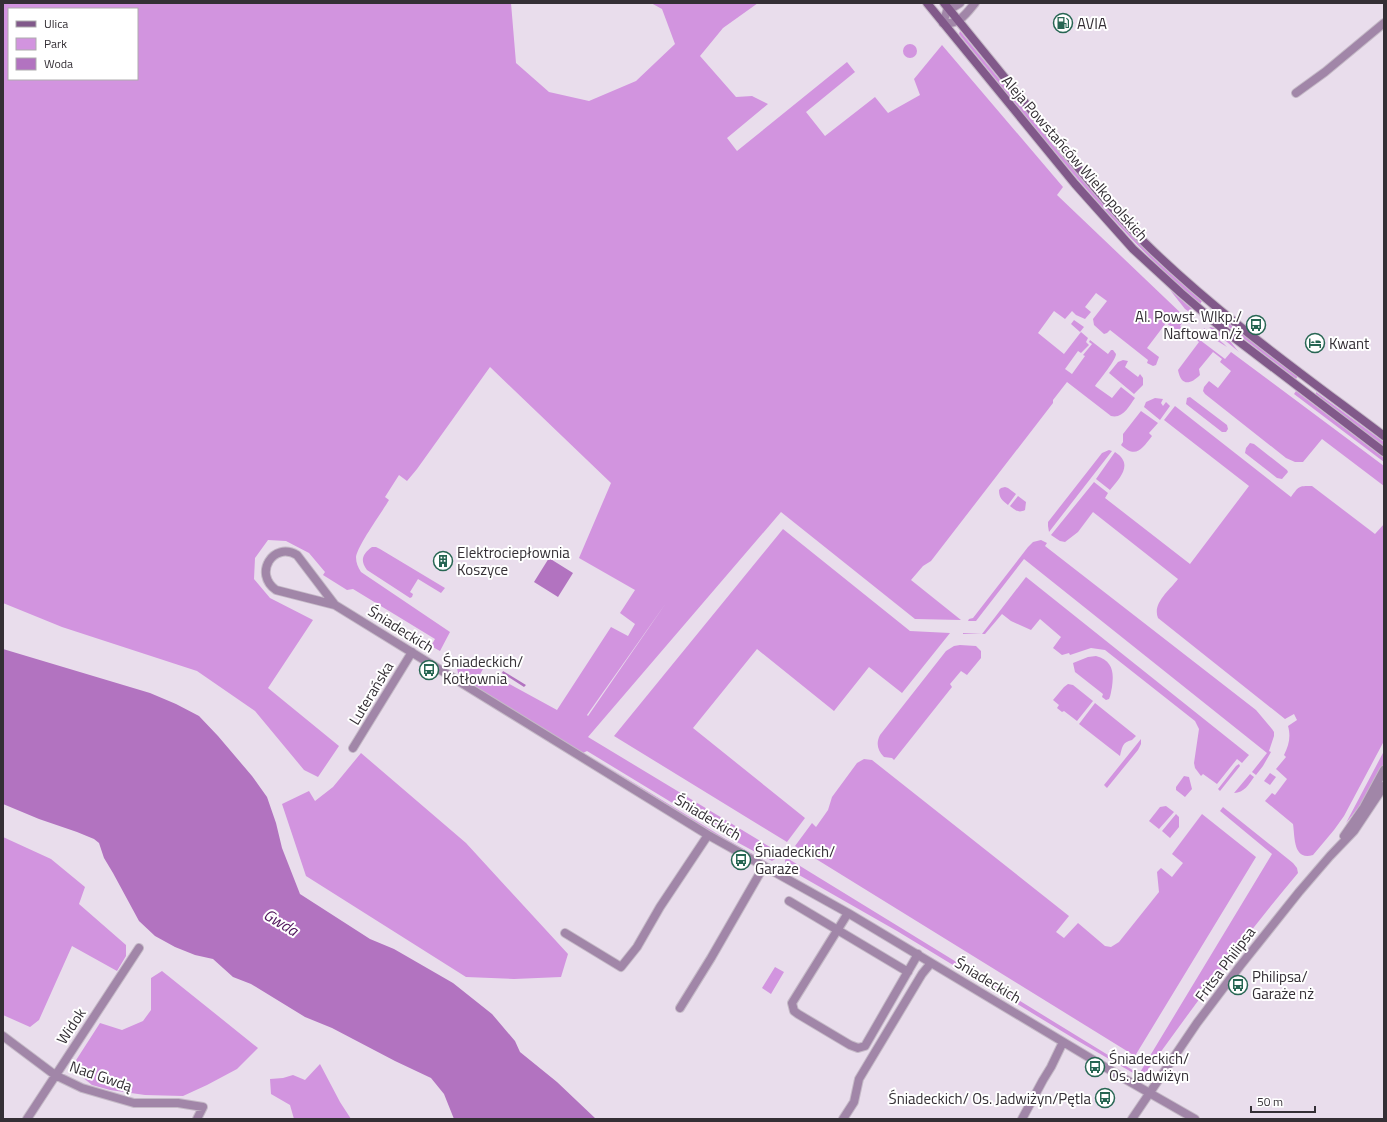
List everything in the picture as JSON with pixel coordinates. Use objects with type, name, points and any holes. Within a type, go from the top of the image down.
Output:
[{"type":"main road","name":"Aleja Powstańców Wielkopolskich","points":[[927,3],[1093,206],[1155,270],[1224,330],[1384,452]]},
{"type":"main road","name":"Aleja Powstańców Wielkopolskich","points":[[946,6],[1077,167],[1145,243],[1213,304],[1384,436]]},
{"type":"street","points":[[960,3],[946,6],[944,23],[951,24],[958,21],[975,3]]},
{"type":"street","points":[[1296,93],[1325,72],[1384,23]]},
{"type":"street","points":[[283,552],[290,552],[297,555],[335,605],[278,591],[268,582],[266,576],[265,569],[268,561],[273,556],[283,552]]},
{"type":"street","name":"Śniadeckich","points":[[335,605],[708,835],[848,912],[1194,1119]]},
{"type":"street","name":"Luterańska","points":[[353,748],[412,652]]},
{"type":"street","name":"Fritsa Philipsa","points":[[1330,856],[1364,807],[1384,770]]},
{"type":"street","name":"Fritsa Philipsa","points":[[1132,1119],[1197,1023],[1240,966],[1294,898],[1330,856],[1354,831],[1384,786]]},
{"type":"street","points":[[565,933],[621,967],[636,947],[660,907],[708,835]]},
{"type":"street","points":[[680,1008],[711,958],[764,866]]},
{"type":"street","points":[[789,901],[908,972]]},
{"type":"street","points":[[848,912],[792,1003],[794,1011],[844,1042],[858,1048],[865,1046],[918,954]]},
{"type":"street","name":"Widok","points":[[27,1119],[139,948]]},
{"type":"street","points":[[843,1119],[854,1102],[858,1079],[922,974],[931,963]]},
{"type":"street","name":"Nad Gwdą","points":[[3,1036],[55,1075],[82,1088],[134,1102],[178,1104],[202,1107],[197,1119]]},
{"type":"street","points":[[1022,1119],[1063,1042]]},
{"type":"green space","points":[[3,3],[511,3],[516,63],[549,92],[589,101],[636,81],[675,44],[662,9],[651,3],[758,3],[723,28],[700,56],[736,97],[752,96],[768,104],[727,138],[737,151],[847,62],[855,72],[806,112],[825,136],[875,97],[888,113],[920,95],[914,79],[942,45],[1063,187],[1057,195],[1186,318],[1180,326],[1182,328],[1179,332],[1166,323],[1147,348],[1159,357],[1156,365],[1153,366],[1147,363],[1148,360],[1110,330],[1104,334],[1094,325],[1093,319],[1107,301],[1096,293],[1085,307],[1091,312],[1085,319],[1076,315],[1072,311],[1065,319],[1054,311],[1038,333],[1064,354],[1081,332],[1088,338],[1086,342],[1089,345],[1081,353],[1078,351],[1065,369],[1072,374],[1085,356],[1083,355],[1092,344],[1089,342],[1090,340],[1108,354],[1111,350],[1113,350],[1116,354],[1111,365],[1095,386],[1112,398],[1121,387],[1135,398],[1122,414],[1119,416],[1111,416],[1067,382],[1053,400],[1053,403],[931,561],[923,566],[911,580],[961,620],[915,619],[781,512],[588,737],[780,853],[772,861],[735,841],[587,751],[583,753],[460,678],[457,670],[457,663],[460,658],[464,657],[483,669],[478,678],[487,684],[493,675],[557,710],[611,627],[628,636],[635,624],[620,613],[635,590],[579,558],[611,483],[490,367],[407,481],[399,475],[385,497],[389,500],[365,537],[356,557],[357,565],[361,572],[450,632],[440,651],[431,646],[435,639],[353,589],[347,590],[323,575],[325,572],[309,553],[286,541],[268,540],[255,558],[254,579],[270,598],[313,620],[268,688],[339,746],[318,777],[304,770],[255,711],[197,671],[62,627],[3,603]],"holes":[[[666,603],[588,716],[587,715]]]},
{"type":"green space","points":[[960,31],[1063,157],[1123,227],[1159,263],[1202,301],[1200,304],[1166,274],[1103,208],[1044,139],[959,34]]},
{"type":"green space","points":[[907,44],[913,44],[917,48],[917,54],[913,58],[907,58],[903,54],[903,48]]},
{"type":"green space","points":[[1170,290],[1192,309],[1195,316],[1185,309]]},
{"type":"green space","points":[[1218,314],[1298,376],[1296,379],[1216,317]]},
{"type":"green space","points":[[1074,320],[1084,327],[1080,332],[1071,324]]},
{"type":"green space","points":[[1209,327],[1222,333],[1239,352]]},
{"type":"green space","points":[[1204,328],[1224,344],[1227,347],[1203,332]]},
{"type":"green space","points":[[1196,337],[1225,359],[1231,352],[1384,466],[1384,486],[1322,439],[1303,462],[1295,462],[1286,458],[1205,394],[1203,391],[1204,387],[1209,381],[1218,388],[1231,371],[1220,362],[1222,359],[1213,352],[1199,369],[1200,375],[1193,381],[1186,382],[1181,379],[1178,370],[1199,342],[1194,338]]},
{"type":"green space","points":[[1123,360],[1128,361],[1125,367],[1138,377],[1140,374],[1143,378],[1143,385],[1134,394],[1109,373],[1118,362]]},
{"type":"green space","points":[[1296,391],[1384,458],[1384,462],[1294,394]]},
{"type":"green space","points":[[1316,392],[1384,442],[1384,447],[1316,394]]},
{"type":"green space","points":[[1190,397],[1227,425],[1228,429],[1226,432],[1222,432],[1186,404],[1187,398]]},
{"type":"green space","points":[[1155,398],[1163,399],[1161,403],[1163,406],[1166,402],[1170,406],[1160,420],[1144,407],[1146,402]]},
{"type":"green space","points":[[1175,406],[1291,497],[1299,487],[1312,486],[1375,534],[1384,524],[1384,741],[1344,816],[1313,855],[1302,855],[1298,851],[1296,847],[1293,824],[1265,801],[1272,793],[1275,795],[1287,779],[1276,769],[1286,757],[1284,755],[1289,741],[1288,726],[1297,720],[1294,714],[1285,719],[1158,618],[1157,607],[1178,579],[1093,512],[1078,532],[1065,542],[1060,541],[1051,535],[1094,482],[1108,493],[1105,498],[1190,564],[1249,486],[1164,420]]},
{"type":"green space","points":[[1141,411],[1158,423],[1149,433],[1152,436],[1145,445],[1135,452],[1126,449],[1121,445],[1123,442],[1123,434]]},
{"type":"green space","points":[[1250,443],[1254,444],[1287,470],[1288,472],[1282,479],[1277,478],[1245,453],[1246,448]]},
{"type":"green space","points":[[1109,450],[1112,451],[1049,532],[1048,522],[1102,453]]},
{"type":"green space","points":[[1115,452],[1124,461],[1124,466],[1121,476],[1110,490],[1096,479]]},
{"type":"green space","points":[[1005,487],[1016,494],[1008,505],[1001,499],[999,493],[1001,488]]},
{"type":"green space","points":[[1018,496],[1026,502],[1025,510],[1023,511],[1018,511],[1010,506]]},
{"type":"green space","points":[[783,529],[910,631],[950,633],[902,693],[869,667],[834,711],[757,649],[693,728],[805,818],[787,842],[614,736]]},
{"type":"green space","points":[[1041,540],[1047,543],[1045,546],[1256,710],[1272,729],[1274,736],[1269,751],[1271,752],[1256,775],[1252,772],[1267,753],[1024,559],[976,621],[968,621],[969,619],[973,618],[1028,547],[1033,542]]},
{"type":"green space","points":[[372,547],[380,549],[445,588],[441,593],[418,579],[410,592],[413,594],[410,598],[367,570],[363,564],[363,558],[366,552]]},
{"type":"green space","points":[[1026,577],[1249,755],[1242,763],[1237,759],[1217,784],[1203,774],[1201,776],[1195,768],[1194,763],[1199,729],[1195,721],[1105,650],[1091,648],[1070,655],[1069,653],[1062,655],[1053,648],[1061,637],[1040,619],[1031,630],[1011,621],[1002,614],[985,634],[982,634]]},
{"type":"green space","points":[[954,646],[976,646],[981,651],[981,658],[967,675],[961,671],[950,684],[952,687],[894,760],[892,758],[884,757],[878,746],[880,735],[946,651]]},
{"type":"green space","points":[[1096,656],[1102,658],[1109,664],[1112,672],[1113,682],[1111,694],[1109,699],[1106,700],[1102,697],[1103,694],[1075,672],[1073,663],[1088,657]]},
{"type":"green space","points":[[1068,684],[1073,685],[1093,701],[1077,721],[1064,711],[1062,712],[1057,708],[1059,705],[1053,700]]},
{"type":"green space","points":[[1095,703],[1136,736],[1124,744],[1120,756],[1079,724]]},
{"type":"green space","points":[[1141,739],[1141,744],[1138,750],[1107,788],[1104,785]]},
{"type":"green space","points":[[1384,751],[1384,765],[1366,798],[1346,823]]},
{"type":"green space","points":[[361,753],[466,843],[568,954],[561,977],[514,979],[466,977],[306,876],[282,804],[309,791],[315,801],[333,787]]},
{"type":"green space","points":[[590,756],[724,838],[767,862],[764,862],[734,846]]},
{"type":"green space","points":[[864,759],[872,760],[1069,916],[1056,932],[1064,938],[1078,923],[1105,946],[1111,947],[1119,942],[1159,892],[1157,872],[1161,868],[1172,877],[1183,863],[1172,854],[1202,814],[1256,857],[1135,1056],[795,846],[812,823],[816,827],[828,810],[832,797],[857,763]]},
{"type":"green space","points":[[1239,764],[1240,766],[1220,791],[1218,789]]},
{"type":"green space","points":[[1270,773],[1276,777],[1270,785],[1264,781]]},
{"type":"green space","points":[[1250,774],[1254,777],[1248,785],[1238,793],[1234,793]]},
{"type":"green space","points":[[1184,776],[1189,777],[1192,789],[1185,797],[1176,790],[1176,787]]},
{"type":"green space","points":[[1166,806],[1174,812],[1159,829],[1149,821],[1160,807]]},
{"type":"green space","points":[[1223,807],[1293,863],[1297,868],[1298,873],[1238,947],[1144,1075],[1140,1077],[897,931],[785,867],[785,860],[787,858],[1139,1074],[1272,854],[1220,811]]},
{"type":"green space","points":[[1176,814],[1179,817],[1179,827],[1170,838],[1162,831]]},
{"type":"green space","points":[[3,837],[51,859],[85,887],[79,904],[126,945],[126,956],[117,971],[72,946],[39,1020],[30,1027],[3,1015]]},
{"type":"green space","points":[[775,967],[784,972],[771,994],[762,988]]},
{"type":"green space","points":[[162,971],[258,1048],[237,1069],[183,1096],[145,1095],[110,1090],[92,1085],[71,1068],[100,1023],[122,1030],[143,1021],[151,1010],[151,978]]},
{"type":"green space","points":[[320,1064],[340,1102],[351,1119],[294,1119],[290,1105],[271,1094],[270,1079],[283,1078],[293,1075],[305,1080]]},
{"type":"water","points":[[549,558],[573,573],[558,597],[534,582]]},
{"type":"water","name":"Gwda","points":[[3,649],[150,693],[199,716],[252,776],[267,797],[276,823],[282,848],[300,894],[370,939],[394,949],[453,983],[492,1014],[515,1041],[520,1052],[557,1082],[596,1119],[454,1119],[444,1094],[431,1078],[332,1028],[305,1017],[251,984],[233,977],[213,959],[195,955],[175,947],[155,936],[139,921],[104,858],[99,843],[94,839],[77,832],[39,819],[3,804]]},
{"type":"water","points":[[503,671],[526,685],[524,687],[502,673]]},
{"type":"place","name":"AVIA","points":[[1063,23]]},
{"type":"place","name":"Al. Powst. Wlkp./ Naftowa n/ż","points":[[1256,325]]},
{"type":"place","name":"Kwant","points":[[1315,343]]},
{"type":"place","name":"Elektrociepłownia Koszyce","points":[[443,561]]},
{"type":"place","name":"Śniadeckich/ Kotłownia","points":[[429,670]]},
{"type":"place","name":"Śniadeckich/ Garaże","points":[[741,860]]},
{"type":"place","name":"Philipsa/ Garaże nż","points":[[1238,985]]},
{"type":"place","name":"Śniadeckich/ Os. Jadwiżyn","points":[[1095,1067]]},
{"type":"place","name":"Śniadeckich/ Os. Jadwiżyn/Pętla","points":[[1105,1098]]}]
